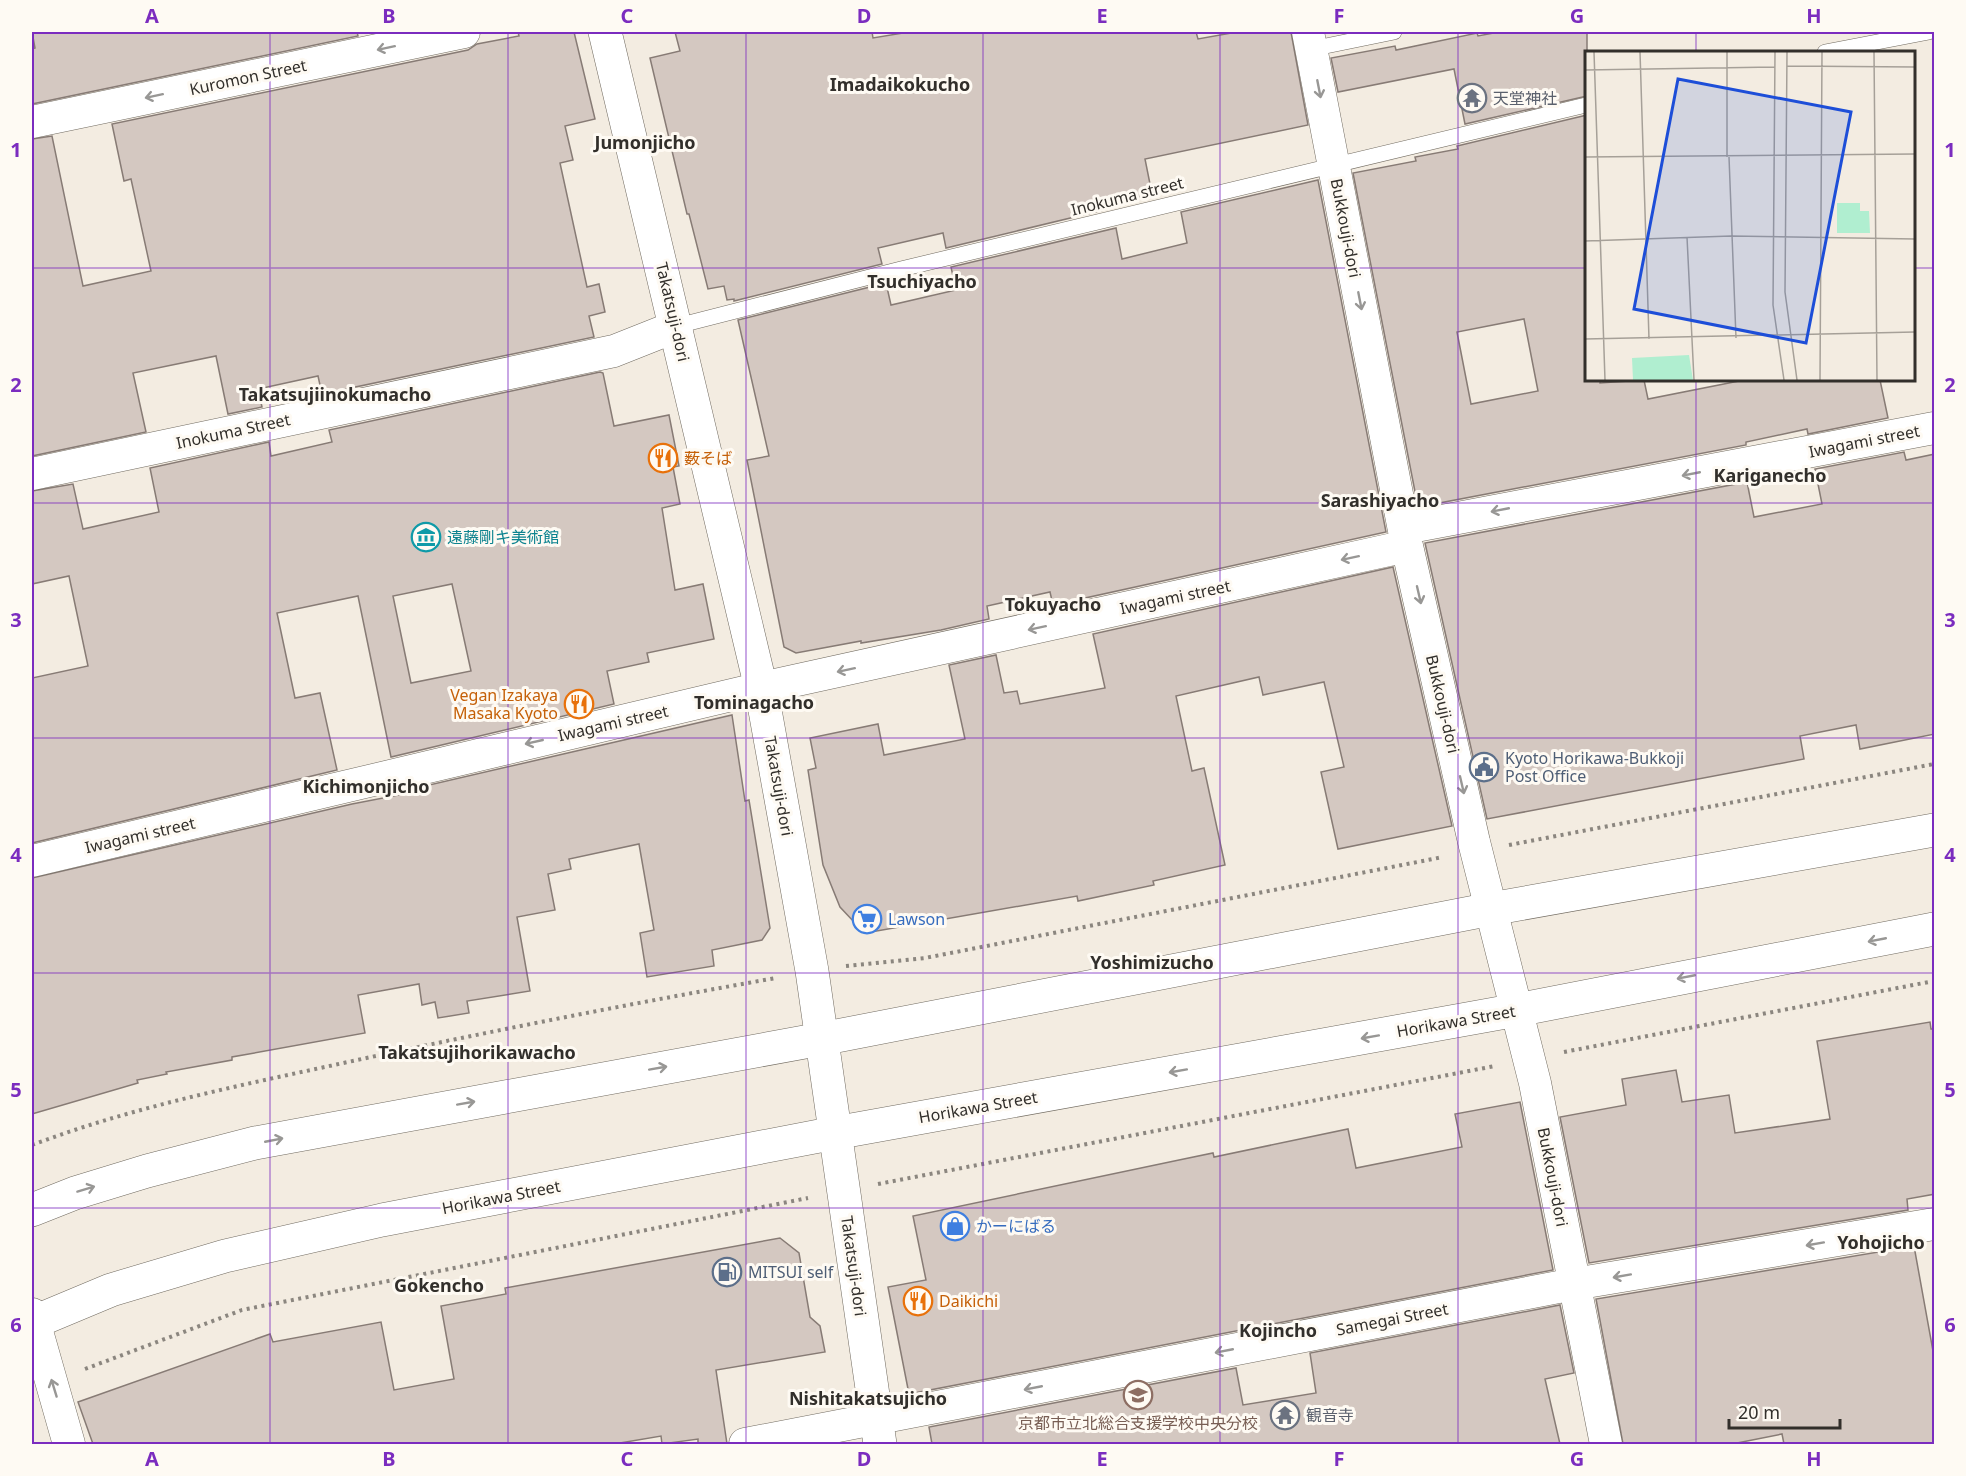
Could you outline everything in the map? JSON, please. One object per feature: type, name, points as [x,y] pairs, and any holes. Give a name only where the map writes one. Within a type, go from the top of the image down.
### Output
[{"type":"main road","name":"Takatsuji-dori","points":[[605,32],[677,326],[761,688],[812,971],[877,1432]]},
{"type":"main road","points":[[32,1210],[75,1193],[147,1171],[255,1143],[821,1039],[1491,909],[1935,830]]},
{"type":"main road","name":"Horikawa Street","points":[[32,1320],[111,1290],[225,1256],[382,1220],[835,1133],[1517,1010],[1935,929]]},
{"type":"street","name":"Kuromon Street","points":[[32,122],[464,32]]},
{"type":"street","name":"Bukkouji-dori","points":[[1309,40],[1406,537],[1477,851],[1529,1059],[1606,1444]]},
{"type":"street","name":"Inokuma Street","points":[[32,474],[614,351],[677,326]]},
{"type":"street","name":"Iwagami street","points":[[32,861],[1406,537],[1935,428]]},
{"type":"street","name":"Samegai Street","points":[[745,1444],[877,1432],[1574,1284],[1935,1224]]},
{"type":"street","points":[[32,1320],[69,1444]]},
{"type":"lane","points":[[1309,40],[1395,32]]},
{"type":"lane","points":[[1830,51],[1929,32]]},
{"type":"lane","name":"Inokuma street","points":[[677,326],[1333,164],[1585,105]]},
{"type":"path","points":[[32,1145],[85,1125],[185,1097],[616,1006],[812,971],[925,958],[1935,764]]},
{"type":"path","points":[[52,1382],[242,1310],[843,1191],[1935,981]]},
{"type":"building","points":[[32,32],[357,32],[358,36],[32,104],[32,49],[35,48]]},
{"type":"building","points":[[518,32],[574,32],[595,119],[565,126],[573,160],[560,163],[587,287],[599,284],[605,312],[589,316],[594,337],[322,394],[318,376],[258,389],[262,407],[228,414],[216,356],[133,373],[146,432],[32,456],[32,139],[52,136],[83,286],[151,271],[131,179],[124,181],[112,124],[468,50],[477,44],[519,36]]},
{"type":"building","points":[[675,32],[872,32],[873,38],[909,32],[1196,32],[1198,39],[1237,32],[1291,32],[1308,125],[1145,159],[1152,194],[1111,203],[1112,208],[946,248],[943,233],[878,248],[882,264],[734,301],[734,299],[727,300],[724,286],[708,289],[689,214],[687,214],[650,58],[680,51]]},
{"type":"building","points":[[1499,32],[1587,32],[1585,96],[1465,124],[1454,69],[1338,92],[1331,58],[1395,46],[1396,50],[1477,33],[1478,36]]},
{"type":"building","points":[[1585,115],[1585,381],[1600,381],[1600,383],[1644,381],[1648,399],[1739,381],[1880,381],[1888,418],[1808,434],[1807,429],[1746,442],[1746,445],[1418,507],[1353,173],[1416,161],[1415,157],[1458,149],[1457,146]],"holes":[[[1524,319],[1538,391],[1471,404],[1457,332]]]},
{"type":"building","points":[[1318,180],[1386,532],[1053,605],[1050,592],[987,606],[989,619],[941,630],[796,653],[784,647],[747,460],[769,456],[738,320],[886,283],[891,305],[956,290],[951,267],[1116,228],[1122,259],[1187,243],[1181,212]]},
{"type":"building","points":[[603,373],[614,426],[669,415],[679,466],[673,467],[680,504],[662,508],[675,590],[703,584],[714,639],[647,653],[649,662],[607,671],[614,704],[391,757],[358,596],[277,613],[295,698],[320,693],[337,770],[32,843],[32,678],[88,666],[69,576],[32,584],[32,491],[73,484],[83,529],[159,512],[150,468],[269,442],[271,456],[332,442],[329,430]],"holes":[[[452,584],[471,671],[411,683],[393,596]]]},
{"type":"building","points":[[1904,452],[1906,460],[1935,454],[1935,734],[1860,749],[1856,725],[1800,736],[1804,759],[1487,819],[1425,543],[1747,482],[1754,517],[1822,504],[1815,469]]},
{"type":"building","points":[[1393,567],[1452,826],[1338,849],[1321,772],[1344,767],[1324,682],[1263,695],[1259,677],[1176,696],[1192,771],[1204,768],[1225,865],[1153,881],[1154,885],[1078,901],[1077,896],[871,932],[854,922],[840,907],[823,865],[808,770],[816,768],[810,738],[878,724],[884,755],[965,739],[949,665],[996,655],[1004,693],[1017,691],[1020,704],[1105,688],[1093,634]]},
{"type":"building","points":[[732,715],[745,801],[749,800],[770,928],[762,940],[712,950],[714,966],[647,977],[640,933],[654,930],[639,844],[569,859],[571,869],[548,874],[555,910],[517,917],[530,991],[467,1001],[469,1013],[438,1018],[435,1002],[422,1005],[419,984],[358,995],[365,1033],[232,1057],[232,1060],[166,1072],[167,1074],[137,1080],[138,1083],[32,1114],[32,878],[399,795],[399,792]]},
{"type":"building","points":[[1930,1022],[1931,1029],[1935,1029],[1935,1194],[1907,1199],[1908,1210],[1589,1263],[1560,1117],[1626,1105],[1622,1079],[1676,1070],[1682,1102],[1729,1095],[1735,1133],[1830,1119],[1817,1041]]},
{"type":"building","points":[[1520,1102],[1553,1270],[909,1394],[888,1287],[926,1280],[913,1216],[1213,1153],[1214,1157],[1348,1129],[1356,1168],[1462,1147],[1455,1114]]},
{"type":"building","points":[[780,1238],[799,1253],[810,1317],[820,1326],[825,1352],[716,1370],[727,1444],[698,1444],[698,1439],[662,1444],[661,1436],[614,1444],[93,1444],[78,1402],[270,1334],[273,1342],[381,1322],[394,1390],[454,1379],[441,1306],[506,1294],[505,1288]]},
{"type":"building","points":[[1914,1246],[1935,1362],[1935,1444],[1784,1444],[1782,1434],[1732,1444],[1623,1444],[1596,1299]]},
{"type":"building","points":[[1560,1305],[1574,1373],[1545,1379],[1560,1444],[932,1444],[929,1427],[1236,1368],[1243,1405],[1316,1393],[1310,1353]]},
{"type":"place","name":"天堂神社","points":[[1472,98]]},
{"type":"place","name":"薮そば","points":[[663,458]]},
{"type":"place","name":"遠藤剛キ美術館","points":[[426,537]]},
{"type":"place","name":"Vegan Izakaya Masaka Kyoto","points":[[579,704]]},
{"type":"place","name":"Kyoto Horikawa-Bukkoji Post Office","points":[[1484,767]]},
{"type":"place","name":"Lawson","points":[[867,919]]},
{"type":"place","name":"かーにばる","points":[[955,1226]]},
{"type":"place","name":"MITSUI self","points":[[727,1272]]},
{"type":"place","name":"Daikichi","points":[[918,1301]]},
{"type":"place","name":"京都市立北総合支援学校中央分校","points":[[1138,1395]]},
{"type":"place","name":"観音寺","points":[[1285,1415]]},
{"type":"district","name":"Imadaikokucho","points":[[900,84]]},
{"type":"district","name":"Jumonjicho","points":[[645,142]]},
{"type":"district","name":"Tsuchiyacho","points":[[922,281]]},
{"type":"district","name":"Takatsujiinokumacho","points":[[335,394]]},
{"type":"district","name":"Kariganecho","points":[[1770,475]]},
{"type":"district","name":"Sarashiyacho","points":[[1380,500]]},
{"type":"district","name":"Tokuyacho","points":[[1053,604]]},
{"type":"district","name":"Tominagacho","points":[[754,702]]},
{"type":"district","name":"Kichimonjicho","points":[[366,786]]},
{"type":"district","name":"Yoshimizucho","points":[[1152,962]]},
{"type":"district","name":"Takatsujihorikawacho","points":[[477,1052]]},
{"type":"district","name":"Yohojicho","points":[[1881,1242]]},
{"type":"district","name":"Gokencho","points":[[439,1285]]},
{"type":"district","name":"Kojincho","points":[[1278,1330]]},
{"type":"district","name":"Nishitakatsujicho","points":[[868,1398]]}]
